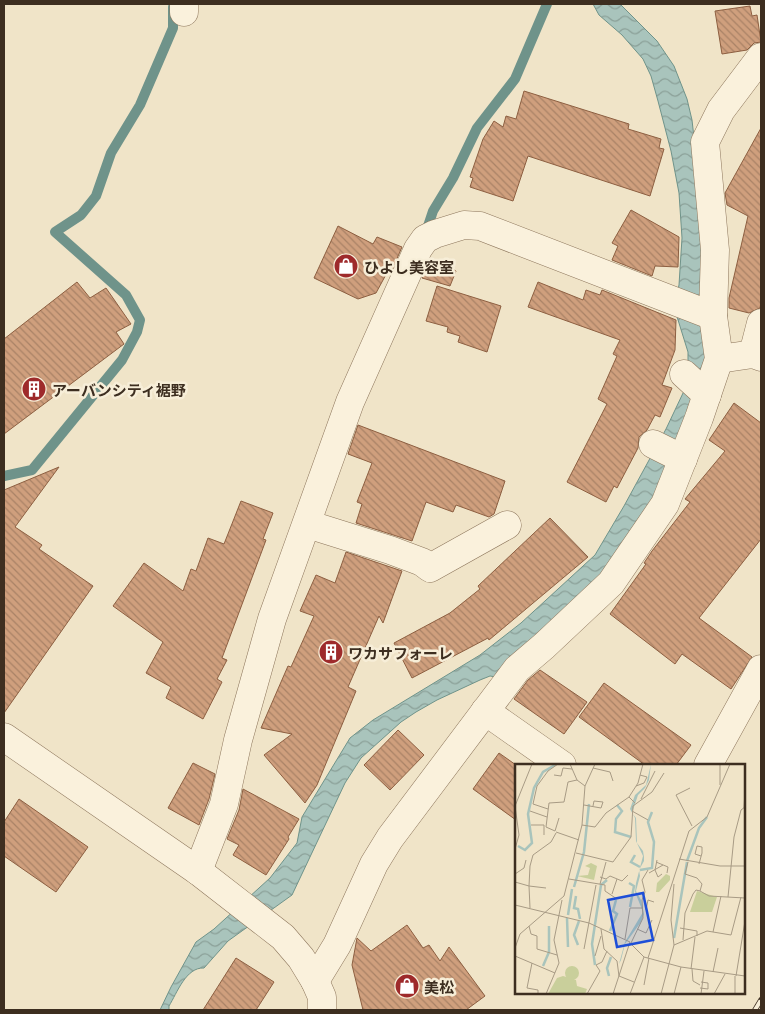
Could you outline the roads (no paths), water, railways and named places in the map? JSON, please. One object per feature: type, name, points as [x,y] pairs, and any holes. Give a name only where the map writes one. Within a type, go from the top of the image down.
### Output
[{"type":"street","points":[[315,981],[337,945],[374,864],[390,838],[517,669],[611,583],[665,504],[719,359],[713,316],[715,250],[705,142],[721,110],[761,57]]},
{"type":"street","points":[[208,878],[238,740],[272,619],[350,402],[418,248],[425,239],[464,224],[480,226],[713,316]]},
{"type":"street","points":[[719,359],[757,356],[761,323]]},
{"type":"street","points":[[684,374],[707,395]]},
{"type":"street","points":[[654,444],[683,459]]},
{"type":"street","points":[[307,524],[390,550],[422,562],[430,568],[507,525]]},
{"type":"street","points":[[709,764],[761,669]]},
{"type":"street","points":[[485,712],[561,764]]},
{"type":"street","points":[[4,737],[208,878],[283,937],[301,958],[315,981],[322,998],[322,1010]]},
{"type":"water","points":[[593,4],[620,4],[657,41],[674,66],[687,99],[692,120],[701,200],[707,362],[657,492],[601,579],[496,677],[490,676],[480,680],[416,712],[401,722],[361,758],[345,783],[292,895],[228,941],[204,968],[198,969],[187,976],[169,1006],[169,1010],[160,1010],[196,942],[214,929],[270,878],[297,843],[302,817],[350,738],[373,720],[480,655],[521,623],[595,555],[666,429],[684,391],[688,373],[688,352],[674,307],[679,285],[682,238],[679,193],[671,151],[651,76],[643,59],[622,35],[599,15]]},
{"type":"waterway","points":[[426,232],[433,211],[453,178],[477,128],[515,79],[547,4]]},
{"type":"waterway","points":[[4,476],[32,470],[122,360],[137,332],[140,320],[126,295],[55,232],[81,215],[96,196],[111,153],[140,105],[173,28],[173,7]]},
{"type":"railway","points":[[755,1010],[761,1000]]},
{"type":"place","name":"ひよし美容室","points":[[346,266]]},
{"type":"place","name":"アーバンシティ裾野","points":[[34,389]]},
{"type":"place","name":"ワカサフォーレ","points":[[331,652]]},
{"type":"place","name":"美松","points":[[407,986]]}]
